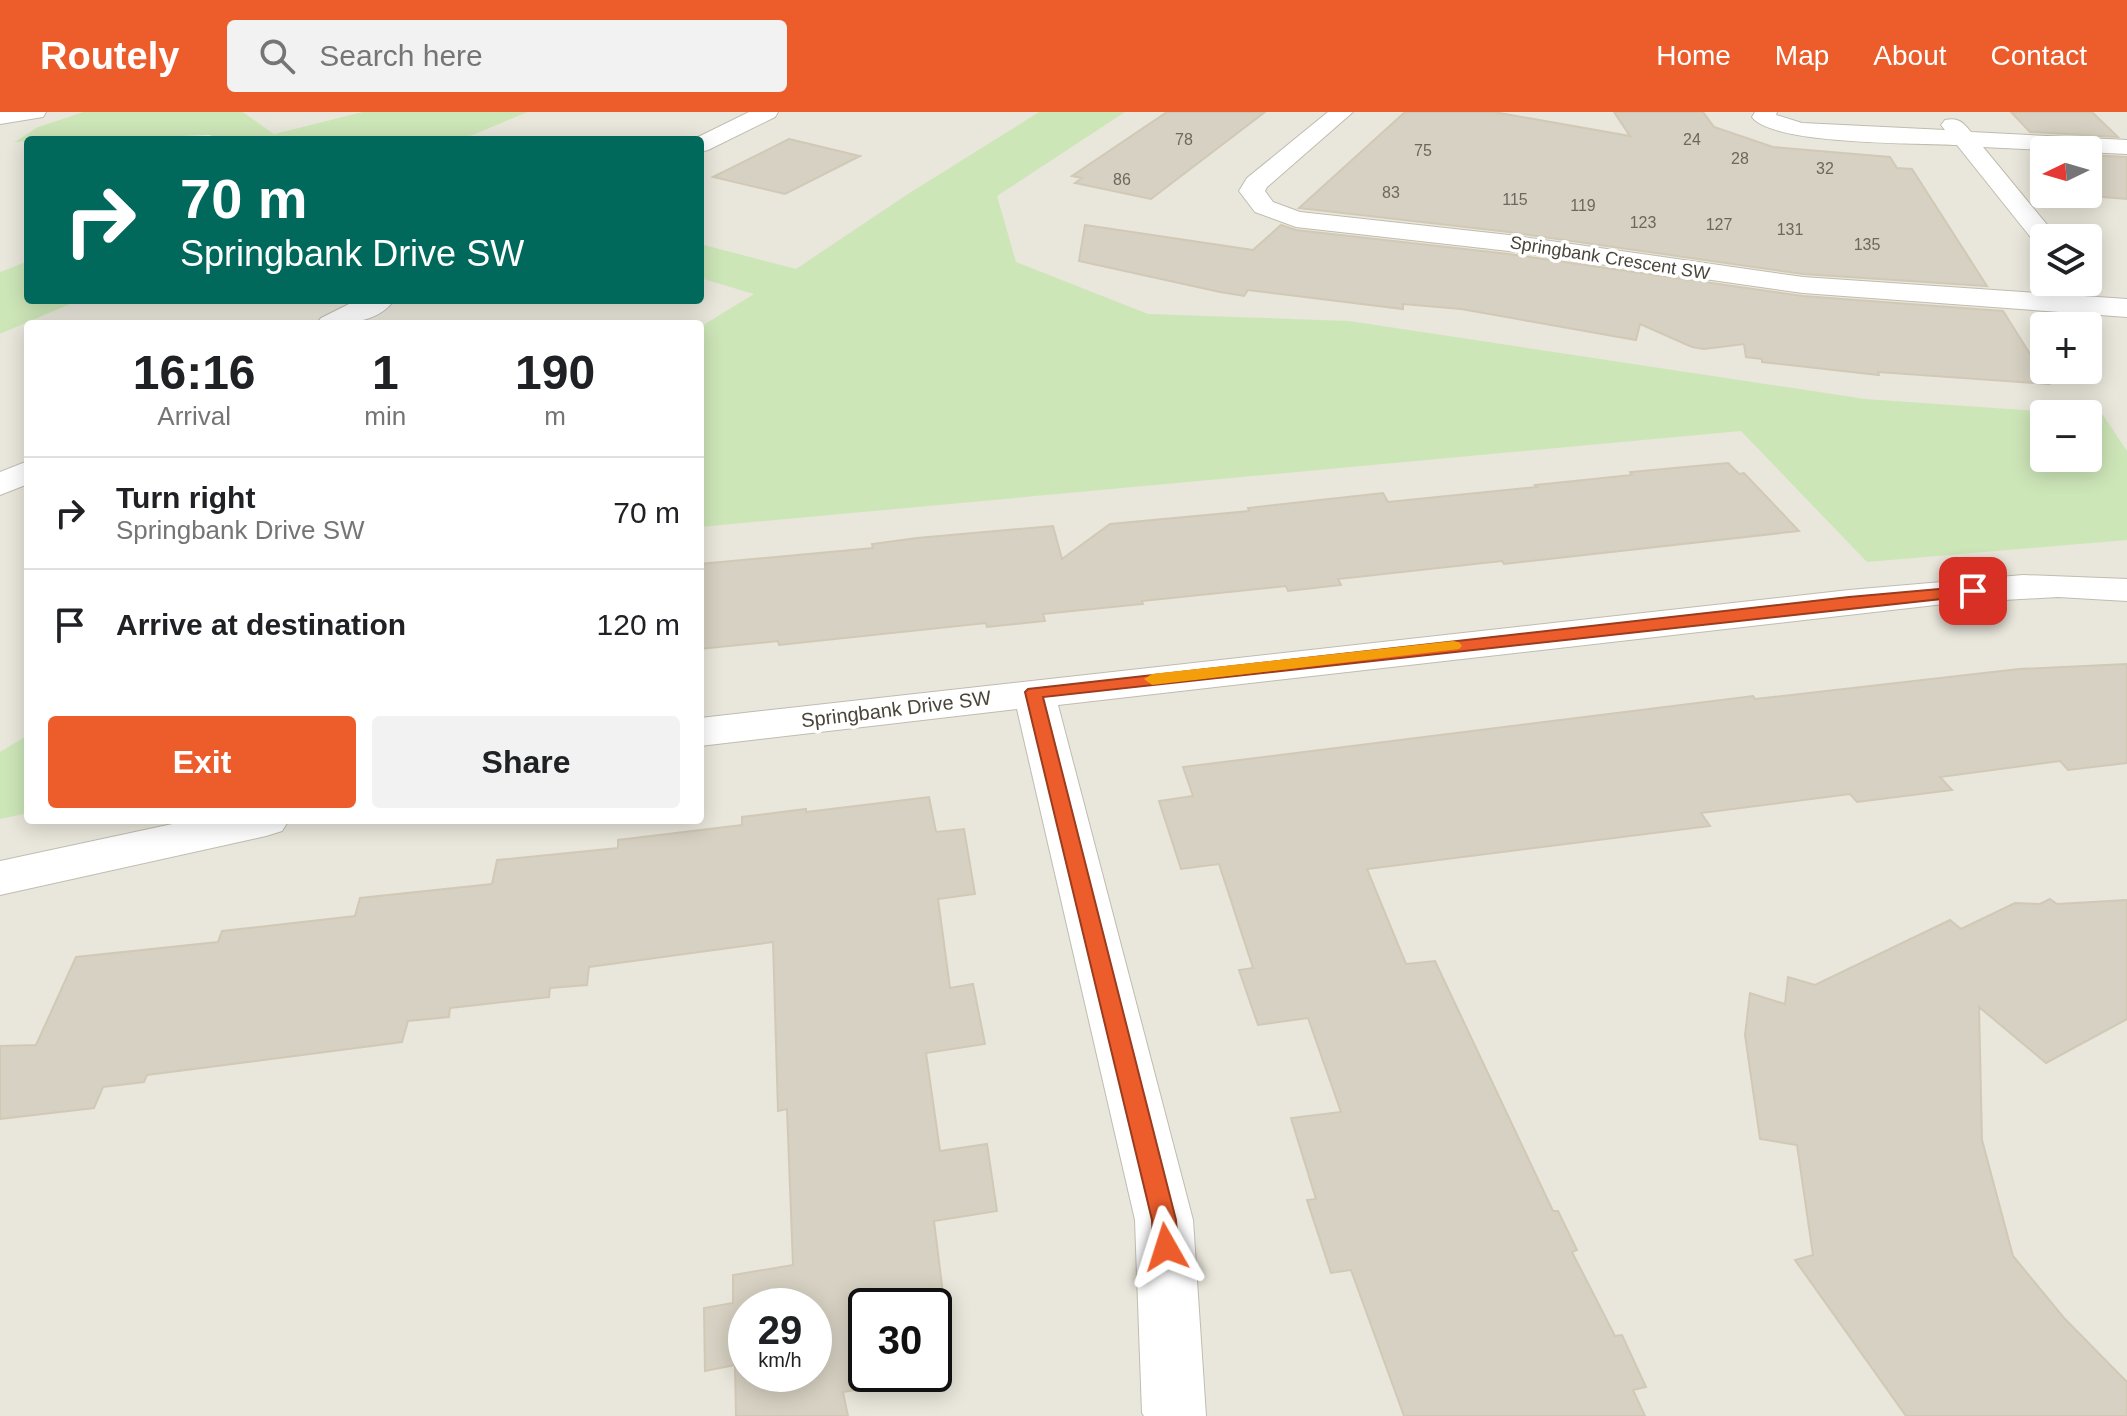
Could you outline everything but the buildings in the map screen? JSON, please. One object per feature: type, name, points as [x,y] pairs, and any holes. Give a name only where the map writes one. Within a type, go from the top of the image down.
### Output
[{"type":"street","points":[[4,120],[35,112]]},
{"type":"street","points":[[704,143],[767,112]]},
{"type":"street","name":"Springbank Crescent SW","points":[[1342,112],[1256,183],[1252,191],[1264,207],[1296,219],[1509,243],[1803,285],[2113,307]]},
{"type":"street","points":[[1766,112],[1763,117],[1768,121],[1788,128],[2127,147]]},
{"type":"street","points":[[1856,112],[1945,114],[2034,224]]},
{"type":"street","points":[[339,320],[372,304]]},
{"type":"street","points":[[2113,307],[2127,340]]},
{"type":"street","points":[[0,485],[24,473]]},
{"type":"street","name":"Springbank Drive SW","points":[[704,732],[1849,602],[1987,590],[2116,585]]},
{"type":"street","points":[[1034,692],[1164,1220],[1175,1413]]},
{"type":"street","points":[[0,878],[248,824]]},
{"type":"shaded area","points":[[0,112],[83,112],[38,127],[15,141],[24,142],[24,263],[0,272]]},
{"type":"shaded area","points":[[243,112],[362,112],[274,134]]},
{"type":"shaded area","points":[[528,112],[2127,112],[2127,1416],[0,1416],[0,334],[24,324],[24,824],[704,824],[704,320],[33,320],[71,304],[704,304],[704,136],[471,136]]},
{"type":"green space","points":[[83,112],[243,112],[274,134],[362,112],[528,112],[471,136],[24,136],[24,142],[14,142],[38,127]]},
{"type":"green space","points":[[1039,112],[1125,112],[997,196],[1016,262],[1148,314],[1349,321],[1865,399],[2030,410],[2030,472],[2102,472],[2103,415],[2127,451],[2127,540],[1867,562],[1741,431],[704,527],[704,325],[754,294],[704,279],[704,245],[796,269]]},
{"type":"green space","points":[[24,263],[24,304],[71,304],[33,320],[24,320],[24,324],[0,334],[0,272]]},
{"type":"green space","points":[[24,737],[24,814],[0,819],[0,752]]},
{"type":"slow traffic","points":[[1152,679],[1453,646]]},
{"type":"route","points":[[1166,1247],[1164,1220],[1034,692],[1973,591]]}]
